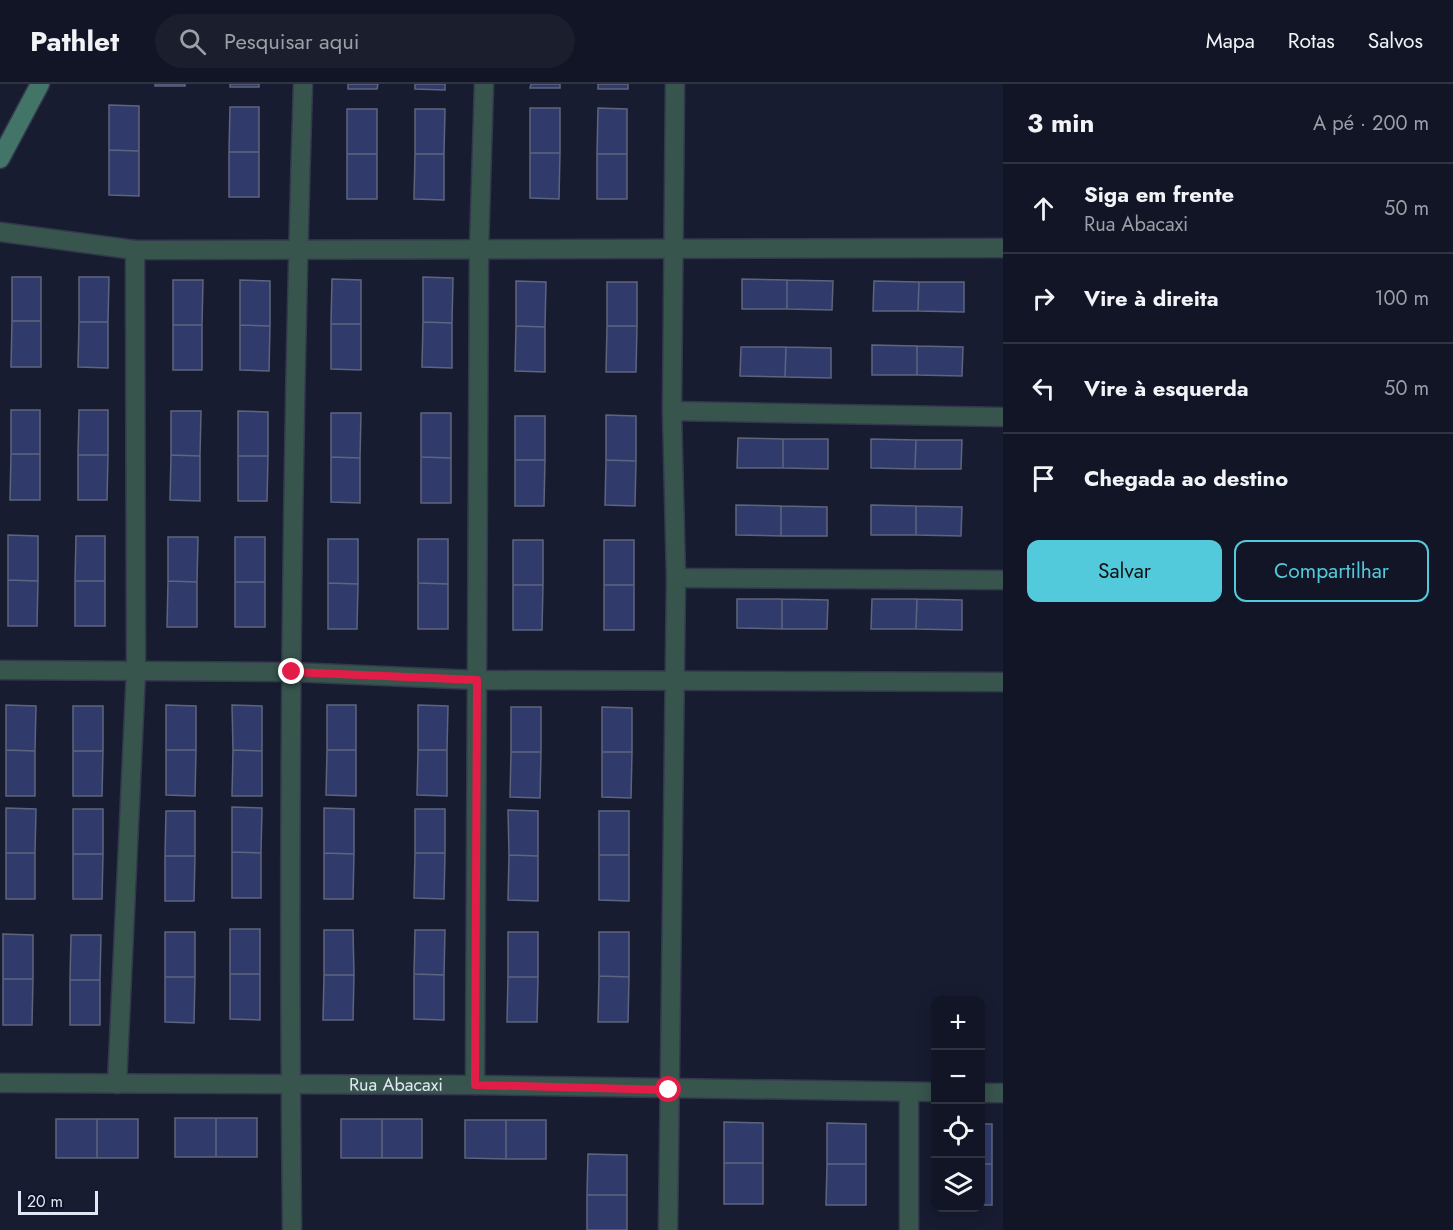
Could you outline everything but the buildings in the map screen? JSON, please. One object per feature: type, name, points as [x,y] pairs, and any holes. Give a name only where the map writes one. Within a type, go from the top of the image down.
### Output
[{"type":"street","points":[[2,150],[40,84]]},
{"type":"street","points":[[292,1230],[292,672],[298,251],[303,84]]},
{"type":"street","points":[[475,1085],[479,249],[484,84]]},
{"type":"street","points":[[668,1230],[676,578],[672,411],[675,84]]},
{"type":"street","points":[[0,232],[135,250],[1003,248]]},
{"type":"street","points":[[117,1084],[136,671],[135,250]]},
{"type":"street","points":[[672,411],[1003,417]]},
{"type":"street","points":[[676,578],[1003,580]]},
{"type":"street","points":[[0,670],[292,672],[477,680],[1003,682]]},
{"type":"street","name":"Rua Abacaxi","points":[[0,1083],[475,1085],[669,1090],[931,1092]]},
{"type":"street","points":[[909,1092],[909,1230]]},
{"type":"street","points":[[985,1092],[1003,1093]]},
{"type":"route","points":[[292,672],[477,680],[475,1085],[669,1090]]}]
